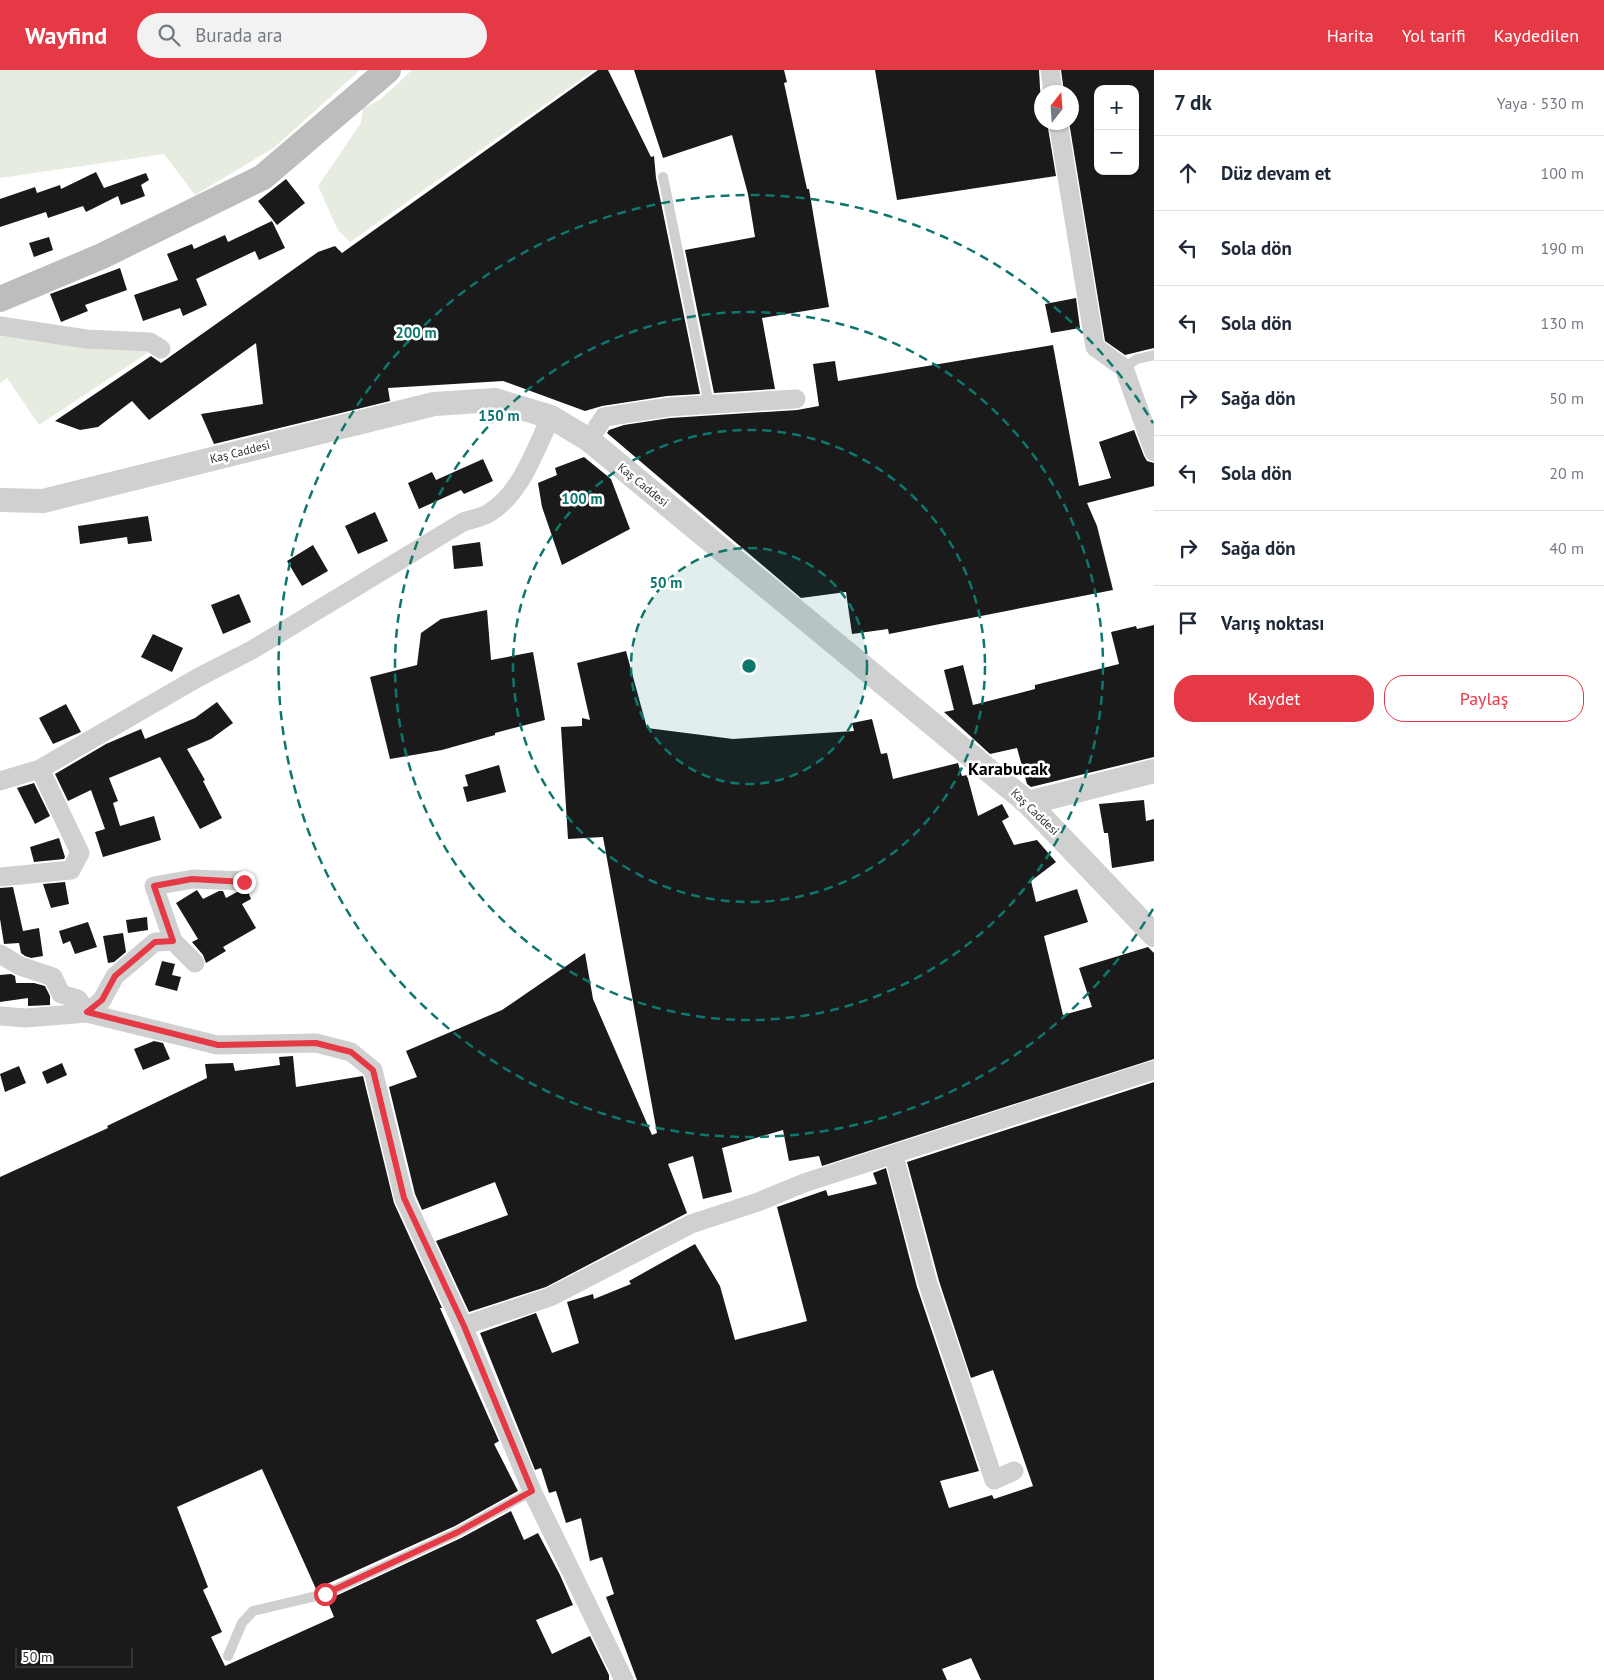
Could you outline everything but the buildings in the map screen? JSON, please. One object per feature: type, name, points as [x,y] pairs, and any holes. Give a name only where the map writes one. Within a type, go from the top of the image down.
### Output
[{"type":"main road","points":[[0,299],[102,256],[263,176],[388,70]]},
{"type":"street","points":[[1050,70],[1053,85]]},
{"type":"street","points":[[1059,130],[1095,347],[1124,368],[1154,452]]},
{"type":"street","points":[[0,326],[86,339],[150,342],[161,348]]},
{"type":"street","points":[[589,440],[604,417],[669,407],[796,399]]},
{"type":"street","name":"Kaş Caddesi","points":[[0,500],[43,501],[434,404],[495,400],[551,417],[589,440],[1028,803],[1154,934]]},
{"type":"street","points":[[0,781],[40,769],[199,677],[252,650],[463,522],[487,514],[504,502],[521,479],[551,417]]},
{"type":"street","points":[[0,876],[71,870],[80,853],[40,769]]},
{"type":"street","points":[[1028,803],[1154,771]]},
{"type":"street","points":[[195,964],[173,941],[154,886],[192,879],[244,882]]},
{"type":"street","points":[[87,1012],[102,1000],[115,976],[155,942],[173,941]]},
{"type":"street","points":[[0,954],[20,966],[54,977],[61,994],[78,999],[87,1012]]},
{"type":"street","points":[[0,1016],[26,1018],[87,1012],[218,1045],[316,1043],[351,1052],[373,1070],[404,1198],[464,1326],[532,1491],[624,1680]]},
{"type":"street","points":[[464,1326],[550,1297],[691,1224],[758,1202],[804,1183],[894,1156],[1154,1070]]},
{"type":"street","points":[[894,1156],[928,1284],[994,1480],[1014,1471]]},
{"type":"lane","points":[[663,177],[709,404]]},
{"type":"lane","points":[[1124,368],[1137,359],[1154,356]]},
{"type":"lane","points":[[228,1656],[242,1623],[253,1611],[325,1594],[458,1532],[532,1491]]},
{"type":"shaded area","points":[[0,70],[360,70],[275,147],[195,195],[164,154],[0,178]]},
{"type":"shaded area","points":[[412,70],[594,70],[350,242],[338,230],[318,186],[361,123],[363,108],[381,99]]},
{"type":"shaded area","points":[[0,329],[149,352],[39,425],[7,378],[0,383]]},
{"type":"district","name":"Karabucak","points":[[1008,769]]},
{"type":"route","points":[[244,882],[192,879],[154,886],[173,941],[155,942],[115,976],[102,1000],[87,1012],[218,1045],[271,1042],[316,1043],[351,1052],[373,1070],[404,1198],[464,1326],[532,1491],[458,1532],[325,1594]]}]
